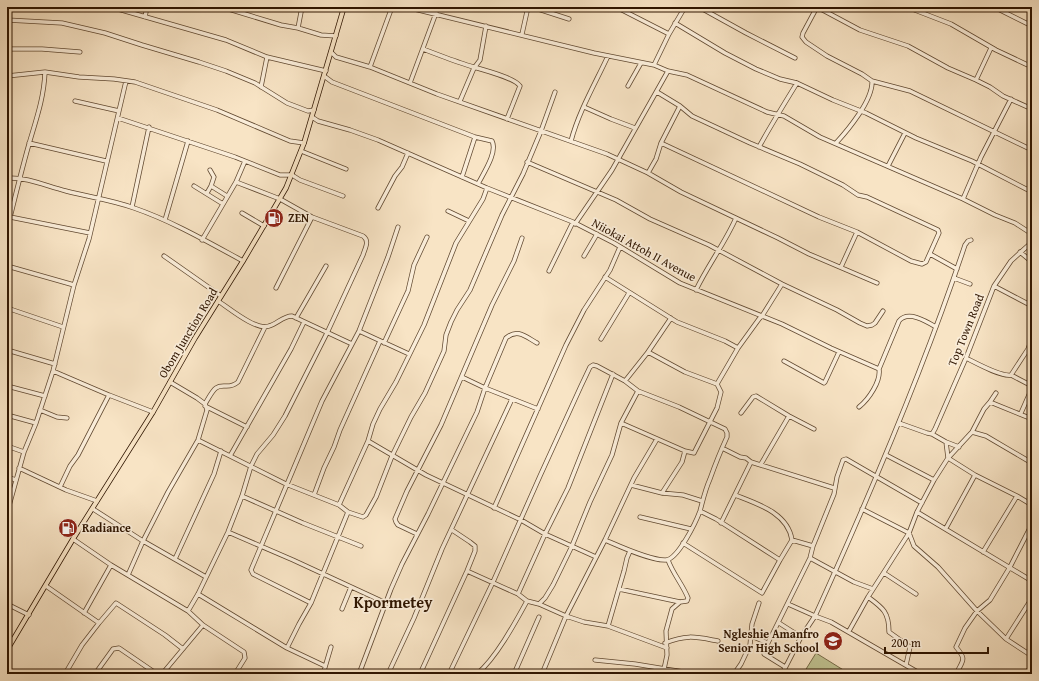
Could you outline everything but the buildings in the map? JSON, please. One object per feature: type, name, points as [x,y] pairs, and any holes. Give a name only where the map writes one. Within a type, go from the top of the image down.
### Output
[{"type":"main road","name":"Obom Junction Road","points":[[8,647],[153,412],[218,300],[280,199],[302,151],[344,7]]},
{"type":"street","points":[[111,7],[226,40],[268,57],[326,71]]},
{"type":"street","points":[[145,17],[147,7]]},
{"type":"street","points":[[222,7],[281,25],[298,28],[321,35],[336,36]]},
{"type":"street","points":[[298,28],[302,7]]},
{"type":"street","points":[[370,67],[392,7]]},
{"type":"street","points":[[406,7],[436,13],[458,20],[522,34],[608,56],[654,65],[668,71],[687,75],[767,112],[777,114],[791,120],[820,137],[888,166],[932,187],[963,199],[1015,223],[1032,234]]},
{"type":"street","points":[[522,34],[528,7]]},
{"type":"street","points":[[532,7],[569,19]]},
{"type":"street","points":[[654,65],[669,34],[685,7]]},
{"type":"street","points":[[699,7],[795,58]]},
{"type":"street","points":[[1032,109],[976,80],[948,68],[908,46],[848,25],[817,7],[803,33],[802,37],[806,42],[827,56],[862,74],[872,81],[910,91],[1032,150]]},
{"type":"street","points":[[907,7],[951,24],[992,48],[1032,67]]},
{"type":"street","points":[[994,7],[1032,26]]},
{"type":"street","points":[[620,8],[669,34]]},
{"type":"street","points":[[410,83],[436,13]]},
{"type":"street","points":[[7,20],[45,21],[84,27],[152,49],[199,62],[247,80],[288,103],[308,111],[314,110]]},
{"type":"street","points":[[675,23],[725,53],[756,69],[780,79],[797,83],[833,100],[876,117],[905,133],[949,153],[972,161],[1032,192]]},
{"type":"street","points":[[460,101],[474,68],[480,60],[486,26]]},
{"type":"street","points":[[976,80],[992,48]]},
{"type":"street","points":[[7,49],[42,49],[80,52]]},
{"type":"street","points":[[423,49],[474,68],[507,78],[518,84],[520,86],[507,118]]},
{"type":"street","points":[[332,52],[336,56],[619,158],[681,192],[809,254],[877,283]]},
{"type":"street","points":[[571,141],[575,127],[608,56]]},
{"type":"street","points":[[261,87],[268,57]]},
{"type":"street","points":[[628,86],[642,63]]},
{"type":"street","points":[[549,271],[574,223],[598,192],[668,71]]},
{"type":"street","points":[[7,76],[45,72],[79,77],[135,82],[217,110],[290,141],[304,143]]},
{"type":"street","points":[[7,230],[29,143],[41,106],[45,85],[45,72]]},
{"type":"street","points":[[324,76],[332,82],[475,137],[492,141],[494,144],[494,150],[478,184]]},
{"type":"street","points":[[7,511],[24,452],[36,423],[55,364],[74,284],[90,233],[126,81]]},
{"type":"street","points":[[836,143],[861,111],[871,90],[872,81]]},
{"type":"street","points":[[759,146],[797,83]]},
{"type":"street","points":[[198,440],[286,484],[339,505],[348,512],[360,517],[366,515],[376,497],[392,456],[414,411],[425,393],[444,351],[446,335],[451,322],[470,290],[502,215],[528,162],[555,92]]},
{"type":"street","points":[[657,92],[680,106],[692,116],[843,185],[858,195],[868,198],[936,229],[938,230],[939,234],[925,263],[919,264],[857,232],[819,217],[661,143]]},
{"type":"street","points":[[963,199],[1011,99]]},
{"type":"street","points":[[75,101],[119,111]]},
{"type":"street","points":[[648,173],[680,106]]},
{"type":"street","points":[[584,107],[635,128]]},
{"type":"street","name":"Niiokai Attoh II Avenue","points":[[312,117],[318,121],[369,136],[478,184],[574,223],[620,247],[671,278],[696,290],[790,328],[839,352],[879,369]]},
{"type":"street","points":[[118,118],[245,160],[280,175],[292,175],[300,180],[344,196]]},
{"type":"street","points":[[132,207],[149,127]]},
{"type":"street","points":[[888,166],[905,133]]},
{"type":"street","points":[[462,177],[475,137]]},
{"type":"street","points":[[165,220],[188,141]]},
{"type":"street","points":[[29,143],[106,161]]},
{"type":"street","points":[[302,151],[346,169]]},
{"type":"street","points":[[378,208],[394,176],[402,167],[408,153]]},
{"type":"street","points":[[202,240],[236,182],[245,160]]},
{"type":"street","points":[[528,162],[568,181],[616,200],[650,219],[719,250],[782,284],[867,326],[875,323],[883,311]]},
{"type":"street","points":[[207,193],[214,176],[210,170]]},
{"type":"street","points":[[7,178],[20,178],[132,207],[165,220],[243,261]]},
{"type":"street","points":[[188,611],[198,594],[228,532],[242,496],[251,466],[257,454],[273,435],[284,416],[327,333],[363,256],[367,242],[366,238],[363,236],[312,217],[280,199],[236,182]]},
{"type":"street","points":[[194,186],[223,204]]},
{"type":"street","points":[[211,186],[228,196]]},
{"type":"street","points":[[339,505],[368,441],[373,424],[380,409],[386,402],[424,325],[456,243],[483,199],[488,188]]},
{"type":"street","points":[[448,211],[469,222]]},
{"type":"street","points":[[242,213],[264,226]]},
{"type":"street","points":[[10,217],[90,233]]},
{"type":"street","points":[[276,288],[312,217]]},
{"type":"street","points":[[696,290],[708,267],[728,236],[736,218]]},
{"type":"street","points":[[311,603],[251,572],[251,570],[322,401],[359,331],[390,252],[398,227]]},
{"type":"street","points":[[841,267],[857,232]]},
{"type":"street","points":[[584,256],[597,234]]},
{"type":"street","points":[[314,495],[340,430],[408,291],[414,265],[427,237]]},
{"type":"street","points":[[417,534],[398,525],[395,519],[441,425],[492,305],[514,261],[522,238]]},
{"type":"street","points":[[782,674],[801,637],[815,616],[886,456],[936,327],[965,245],[971,240]]},
{"type":"street","name":"Top Town Road","points":[[932,434],[966,358],[994,286],[1011,261],[1032,242]]},
{"type":"street","points":[[494,508],[566,344],[584,310],[606,277],[620,247]]},
{"type":"street","points":[[1020,252],[1032,262]]},
{"type":"street","points":[[930,254],[957,269]]},
{"type":"street","points":[[164,256],[221,296]]},
{"type":"street","points":[[7,266],[74,284]]},
{"type":"street","points":[[296,318],[326,266]]},
{"type":"street","points":[[606,277],[629,293],[671,318],[725,340],[738,348]]},
{"type":"street","points":[[954,278],[970,284]]},
{"type":"street","points":[[717,384],[738,348],[762,316],[782,284]]},
{"type":"street","points":[[994,286],[1032,306]]},
{"type":"street","points":[[601,339],[629,293]]},
{"type":"street","points":[[218,300],[240,316],[260,326],[270,326],[287,316],[292,316],[352,344]]},
{"type":"street","points":[[7,308],[63,327]]},
{"type":"street","points":[[859,407],[867,400],[873,391],[880,374],[879,369],[899,321],[907,316],[936,327]]},
{"type":"street","points":[[625,381],[648,352],[671,318]]},
{"type":"street","points":[[230,456],[291,349],[304,322]]},
{"type":"street","points":[[205,405],[216,388],[220,386],[234,386],[238,382],[265,327]]},
{"type":"street","points":[[359,331],[409,354]]},
{"type":"street","points":[[359,674],[402,564],[477,412],[485,388],[506,338],[517,332],[537,343]]},
{"type":"street","points":[[1011,375],[1028,349],[1032,338]]},
{"type":"street","points":[[1028,349],[1032,351]]},
{"type":"street","points":[[7,350],[55,364]]},
{"type":"street","points":[[621,423],[685,451],[694,453],[711,422],[721,392],[717,384],[685,372],[648,352]]},
{"type":"street","points":[[784,361],[824,383],[839,352]]},
{"type":"street","points":[[966,358],[1000,373],[1011,375],[1032,387],[1031,394],[1021,413]]},
{"type":"street","points":[[449,674],[493,582],[590,367],[593,365],[625,381],[638,391],[679,407],[725,429],[727,432],[727,437],[702,501],[700,511],[683,543],[677,552],[668,560]]},
{"type":"street","points":[[53,370],[109,395],[153,412]]},
{"type":"street","points":[[518,594],[568,488],[612,374]]},
{"type":"street","points":[[462,377],[485,388],[538,409]]},
{"type":"street","points":[[170,382],[205,405],[247,427]]},
{"type":"street","points":[[7,386],[45,396]]},
{"type":"street","points":[[539,604],[545,598],[553,585],[572,546],[590,502],[612,455],[621,423],[638,391]]},
{"type":"street","points":[[849,632],[868,597],[909,533],[917,512],[934,480],[948,458],[972,432],[981,413],[996,393]]},
{"type":"street","points":[[60,487],[109,395]]},
{"type":"street","points":[[741,413],[754,396],[814,429]]},
{"type":"street","points":[[388,674],[414,618],[429,578],[512,399]]},
{"type":"street","points":[[990,402],[1021,413],[1032,419]]},
{"type":"street","points":[[128,575],[168,492],[198,440],[207,410],[205,405]]},
{"type":"street","points":[[40,410],[57,417],[67,418]]},
{"type":"street","points":[[7,415],[36,423]]},
{"type":"street","points":[[761,464],[789,416]]},
{"type":"street","points":[[898,423],[932,434],[959,447]]},
{"type":"street","points":[[972,432],[986,436],[1032,463]]},
{"type":"street","points":[[543,674],[566,616],[631,485],[657,439]]},
{"type":"street","points":[[368,441],[418,470],[521,520],[545,534],[596,557]]},
{"type":"street","points":[[946,442],[948,458]]},
{"type":"street","points":[[7,446],[24,452]]},
{"type":"street","points":[[722,448],[752,462],[834,488]]},
{"type":"street","points":[[175,559],[214,474],[221,451]]},
{"type":"street","points":[[662,493],[682,462],[685,451]]},
{"type":"street","points":[[886,456],[934,480]]},
{"type":"street","points":[[948,458],[975,475],[1032,505]]},
{"type":"street","points":[[785,667],[764,654],[810,558],[813,546],[834,494],[834,488],[841,463],[846,459],[922,503]]},
{"type":"street","points":[[721,523],[752,462]]},
{"type":"street","points":[[19,468],[97,502]]},
{"type":"street","points":[[946,528],[975,475]]},
{"type":"street","points":[[7,477],[16,480]]},
{"type":"street","points":[[631,485],[662,493],[683,495],[702,501]]},
{"type":"street","points":[[683,543],[762,593],[792,540],[789,530],[782,518],[735,495]]},
{"type":"street","points":[[242,496],[303,523],[361,546]]},
{"type":"street","points":[[983,552],[1017,496]]},
{"type":"street","points":[[92,509],[143,542],[206,577]]},
{"type":"street","points":[[862,509],[909,533],[914,546],[938,567],[977,611],[1006,639],[1032,656]]},
{"type":"street","points":[[700,511],[780,560]]},
{"type":"street","points":[[287,648],[298,624],[311,603],[348,512]]},
{"type":"street","points":[[917,512],[946,528],[1032,581]]},
{"type":"street","points":[[640,517],[691,529]]},
{"type":"street","points":[[956,674],[963,656],[956,647],[965,628],[977,611],[990,600],[1010,567],[1032,524]]},
{"type":"street","points":[[420,674],[468,571],[475,551],[475,546],[452,530]]},
{"type":"street","points":[[228,532],[386,603]]},
{"type":"street","points":[[74,540],[111,565],[188,611],[204,625],[244,652],[246,658],[235,674]]},
{"type":"street","points":[[605,540],[643,556],[668,560]]},
{"type":"street","points":[[792,540],[813,546]]},
{"type":"street","points":[[608,626],[630,551]]},
{"type":"street","points":[[810,558],[854,582],[873,589]]},
{"type":"street","points":[[619,589],[680,602],[687,601],[688,598],[674,575],[668,560]]},
{"type":"street","points":[[84,613],[111,565]]},
{"type":"street","points":[[468,571],[518,594],[527,601],[539,604],[584,622],[608,626],[667,648]]},
{"type":"street","points":[[884,573],[916,594]]},
{"type":"street","points":[[46,586],[99,623]]},
{"type":"street","points":[[342,609],[351,587]]},
{"type":"street","points":[[198,594],[233,617],[287,648],[325,666]]},
{"type":"street","points":[[868,597],[884,608],[889,625],[889,632],[910,647],[906,665]]},
{"type":"street","points":[[1006,639],[1032,598]]},
{"type":"street","points":[[478,673],[508,635],[527,601]]},
{"type":"street","points":[[663,672],[667,648],[665,643],[666,631],[672,609],[680,602]]},
{"type":"street","points":[[7,604],[28,615]]},
{"type":"street","points":[[65,674],[82,645],[115,604],[118,604],[165,635],[183,649]]},
{"type":"street","points":[[734,674],[747,654],[750,645],[752,624],[759,604]]},
{"type":"street","points":[[788,604],[831,622],[921,674]]},
{"type":"street","points":[[514,674],[539,617]]},
{"type":"street","points":[[778,623],[801,637]]},
{"type":"street","points":[[162,674],[204,625]]},
{"type":"street","points":[[665,643],[677,638],[688,636],[718,641]]},
{"type":"street","points":[[751,636],[768,643]]},
{"type":"street","points":[[323,674],[331,647]]},
{"type":"street","points":[[95,674],[113,649],[119,648],[152,669],[157,674]]},
{"type":"street","points":[[595,660],[635,664],[663,672],[696,674]]},
{"type":"street","points":[[1026,674],[1032,665]]},
{"type":"street","points":[[478,673],[487,674]]},
{"type":"green space","points":[[816,653],[845,671],[843,674],[803,674]]},
{"type":"place","name":"ZEN","points":[[274,218]]},
{"type":"place","name":"Radiance","points":[[68,528]]},
{"type":"place","name":"Ngleshie Amanfro Senior High School","points":[[833,641]]},
{"type":"district","name":"Kpormetey","points":[[393,602]]}]
